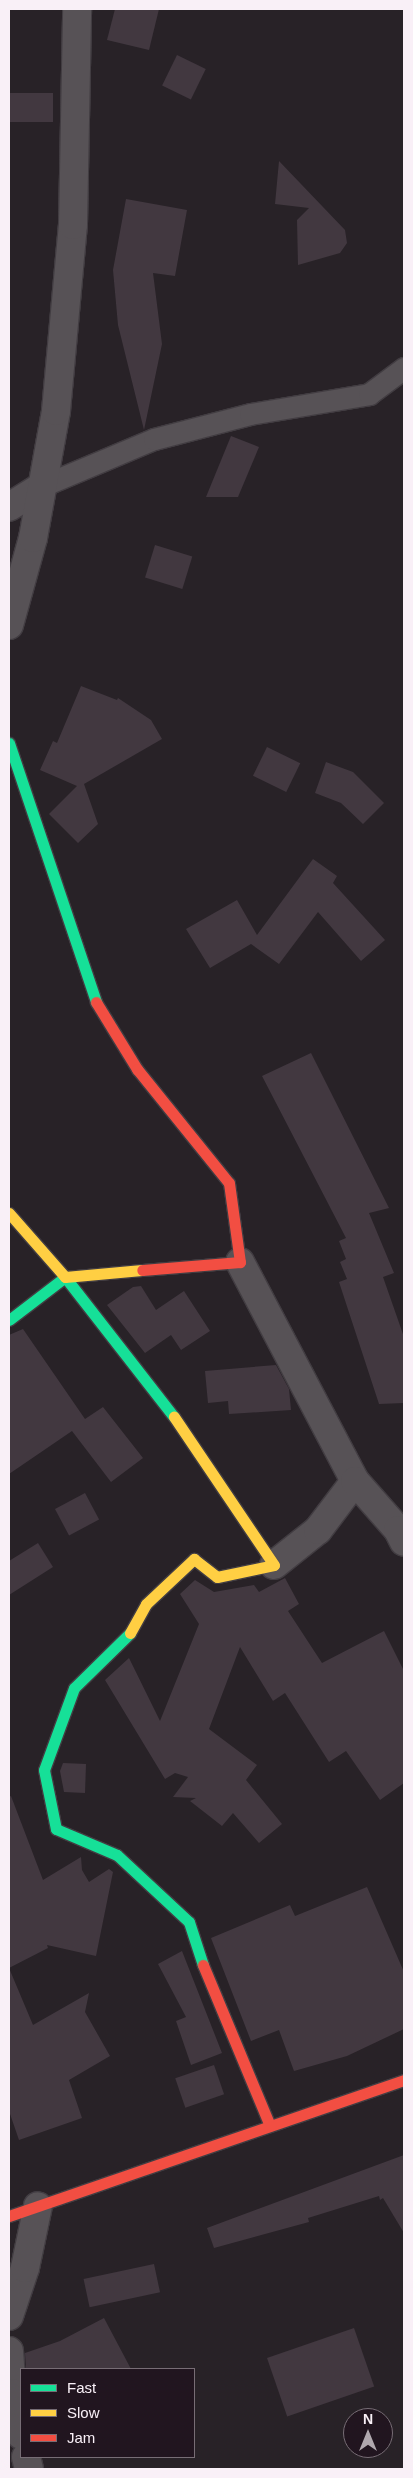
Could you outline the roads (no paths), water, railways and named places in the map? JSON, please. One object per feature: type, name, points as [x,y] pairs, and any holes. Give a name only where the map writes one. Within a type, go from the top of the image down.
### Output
[{"type":"main road","points":[[9,743],[91,994],[137,1069],[229,1182],[240,1262],[65,1277],[9,1320]]},
{"type":"main road","points":[[9,1213],[65,1277],[166,1406],[274,1565],[217,1577],[194,1559],[146,1604],[128,1638],[74,1688],[44,1770],[56,1829],[117,1855],[189,1922],[206,1973],[270,2126]]},
{"type":"main road","points":[[9,2216],[404,2080]]},
{"type":"street","points":[[9,625],[33,538],[56,411],[73,225],[77,9]]},
{"type":"street","points":[[9,507],[42,486]]},
{"type":"street","points":[[240,1262],[355,1481],[398,1530],[404,1542]]},
{"type":"street","points":[[274,1565],[318,1530],[355,1481]]},
{"type":"street","points":[[9,2316],[25,2268],[38,2206]]},
{"type":"street","points":[[9,2351],[12,2393],[20,2430]]},
{"type":"lane","points":[[42,486],[154,439],[250,414],[369,394],[404,368]]}]
